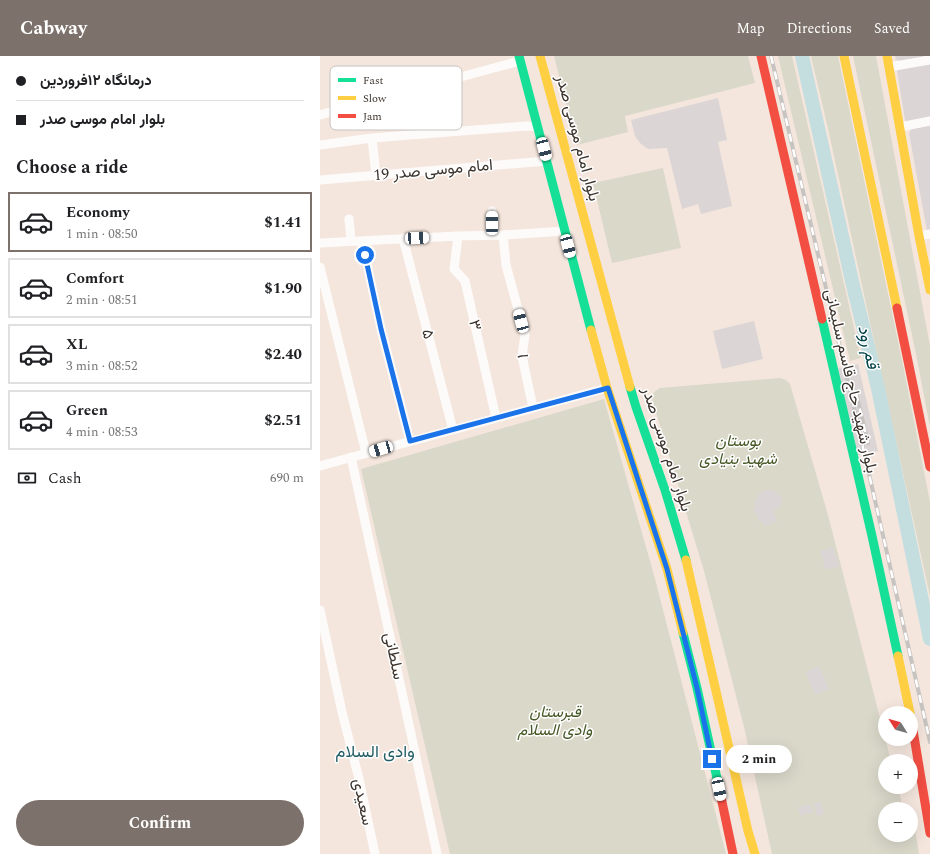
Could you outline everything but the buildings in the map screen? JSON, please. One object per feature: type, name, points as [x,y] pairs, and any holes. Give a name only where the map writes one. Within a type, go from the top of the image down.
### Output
[{"type":"main road","name":"بلوار امام موسی صدر","points":[[540,56],[636,406],[665,490],[686,559],[748,831],[755,854]]},
{"type":"main road","name":"بلوار شهید حاج قاسم سلیمانی","points":[[761,56],[872,536],[908,706]]},
{"type":"main road","points":[[844,56],[930,467]]},
{"type":"main road","points":[[887,56],[930,290]]},
{"type":"main road","points":[[519,58],[608,388],[669,577],[697,688],[733,854]]},
{"type":"main road","points":[[916,746],[930,833]]},
{"type":"street","points":[[462,74],[519,58]]},
{"type":"street","points":[[889,67],[930,60]]},
{"type":"street","points":[[320,115],[330,112]]},
{"type":"street","points":[[900,127],[930,121]]},
{"type":"street","points":[[320,145],[372,138],[527,126],[537,127]]},
{"type":"street","points":[[372,138],[376,175]]},
{"type":"street","name":"امام موسی صدر 19","points":[[320,180],[547,161]]},
{"type":"street","points":[[492,211],[492,235]]},
{"type":"street","points":[[349,219],[351,241]]},
{"type":"street","points":[[320,243],[565,231]]},
{"type":"street","points":[[919,236],[930,234]]},
{"type":"street","name":"۱","points":[[503,235],[506,265],[525,335],[522,356],[533,408]]},
{"type":"street","name":"۳","points":[[458,236],[454,269],[465,282],[496,418]]},
{"type":"street","name":"۵","points":[[403,238],[453,430]]},
{"type":"street","points":[[362,241],[381,329],[410,441]]},
{"type":"street","points":[[320,267],[366,453]]},
{"type":"street","points":[[320,466],[608,388]]},
{"type":"street","name":"سلطانی","points":[[352,457],[438,854]]},
{"type":"street","name":"سعیدی","points":[[320,610],[374,854]]},
{"type":"green space","points":[[554,56],[748,56],[755,83],[625,116],[628,132],[577,145]]},
{"type":"green space","points":[[778,56],[792,56],[861,358],[850,361]]},
{"type":"green space","points":[[811,56],[838,56],[903,365],[930,502],[930,596],[829,133]]},
{"type":"green space","points":[[853,56],[876,56],[930,346],[930,427],[916,354]]},
{"type":"green space","points":[[663,168],[681,248],[612,263],[593,183]]},
{"type":"green space","name":"بوستان شهید بنیادی","points":[[780,378],[786,380],[790,384],[828,515],[878,710],[878,746],[887,746],[889,754],[878,754],[878,794],[900,794],[902,802],[878,802],[878,842],[917,842],[919,854],[772,854],[744,727],[704,571],[652,399],[654,392],[660,388]]},
{"type":"green space","name":"قبرستان وادی السلام","points":[[604,399],[654,575],[726,854],[450,854],[361,469]]},
{"type":"waterway","name":"قم رود","points":[[802,56],[852,281],[877,384],[930,639]]},
{"type":"railway","points":[[771,56],[844,364],[930,742]]},
{"type":"railway","points":[[856,393],[868,443]]},
{"type":"traffic: fast","points":[[519,56],[591,330]]},
{"type":"traffic: fast","points":[[822,319],[898,656]]},
{"type":"traffic: fast","points":[[630,387],[665,490],[686,560]]},
{"type":"traffic: fast","points":[[683,633],[718,783]]},
{"type":"traffic: slow","points":[[540,56],[630,387]]},
{"type":"traffic: slow","points":[[844,56],[897,308]]},
{"type":"traffic: slow","points":[[887,56],[930,290]]},
{"type":"traffic: slow","points":[[591,330],[607,388],[667,569],[683,633]]},
{"type":"traffic: slow","points":[[686,560],[748,831],[755,854]]},
{"type":"traffic: slow","points":[[898,656],[909,706]]},
{"type":"traffic: jam","points":[[761,56],[822,319]]},
{"type":"traffic: jam","points":[[897,308],[930,467]]},
{"type":"traffic: jam","points":[[916,746],[930,833]]},
{"type":"traffic: jam","points":[[718,783],[733,854]]},
{"type":"district","name":"وادی السلام","points":[[375,752]]},
{"type":"route","points":[[365,255],[381,329],[410,441],[608,388],[667,569],[697,688],[712,759]]}]
